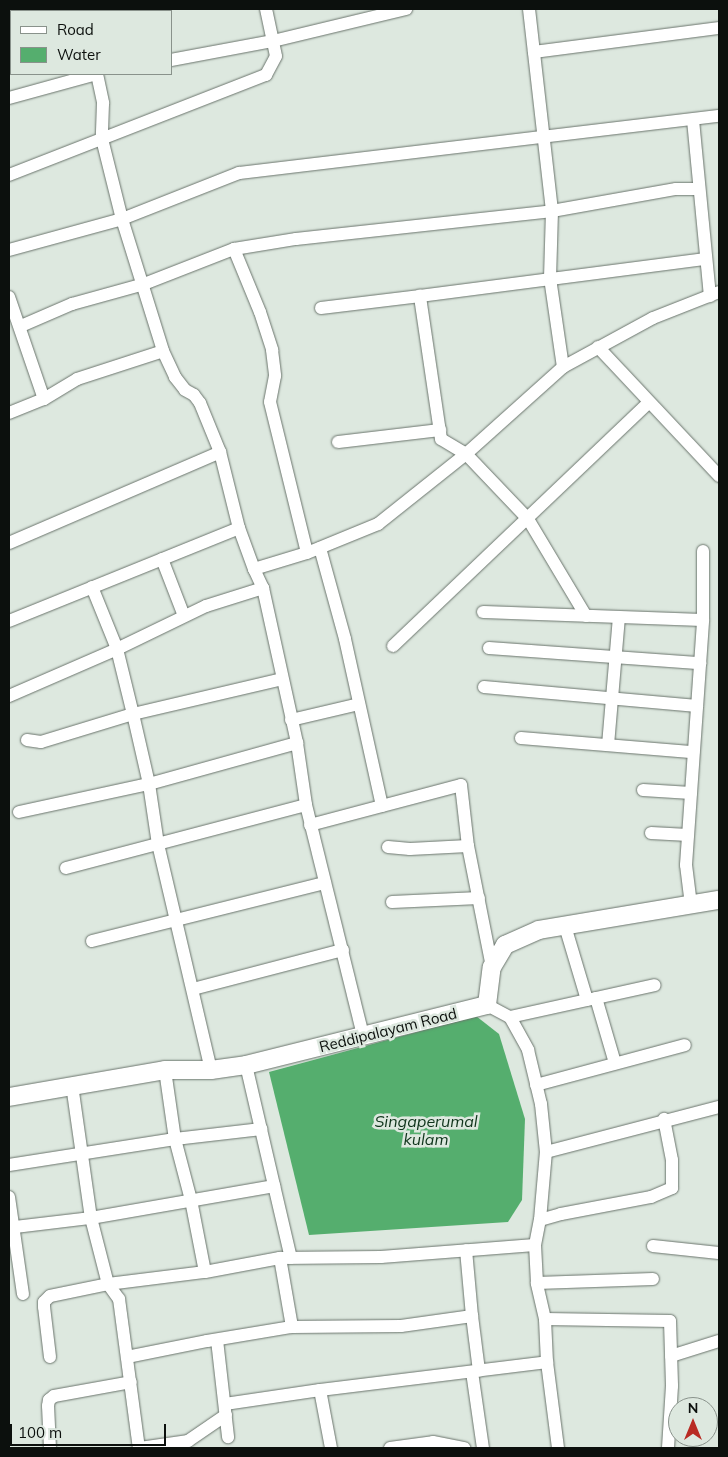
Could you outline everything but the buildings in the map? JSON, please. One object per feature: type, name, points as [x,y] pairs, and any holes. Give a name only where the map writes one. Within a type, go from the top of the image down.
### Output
[{"type":"main road","points":[[487,1004],[492,967],[505,945],[539,930],[719,900]]},
{"type":"main road","name":"Reddipalayam Road","points":[[9,1097],[164,1070],[211,1070],[246,1065],[487,1004]]},
{"type":"street","points":[[9,175],[266,75],[276,56],[266,9]]},
{"type":"street","points":[[172,60],[273,41],[406,9]]},
{"type":"street","points":[[529,9],[552,211],[550,278],[563,367]]},
{"type":"street","points":[[534,52],[719,28]]},
{"type":"street","points":[[9,98],[92,75]]},
{"type":"street","points":[[96,75],[103,103],[102,139],[122,218],[144,284],[163,351],[175,377],[185,390],[194,395],[200,403],[220,452],[239,528],[254,569],[264,588],[297,743],[310,825],[343,950],[363,1036]]},
{"type":"street","points":[[9,250],[122,218],[239,173],[719,116]]},
{"type":"street","points":[[254,569],[307,553],[378,524],[466,454],[563,367],[653,318],[714,294],[706,259],[693,120]]},
{"type":"street","points":[[21,326],[72,304],[144,284],[234,249],[296,239],[552,211],[676,189],[700,189]]},
{"type":"street","points":[[234,249],[260,312],[272,350],[275,376],[270,402],[307,553]]},
{"type":"street","points":[[321,308],[706,259]]},
{"type":"street","points":[[420,296],[441,439],[466,454],[528,519],[586,616]]},
{"type":"street","points":[[9,297],[21,326],[44,399]]},
{"type":"street","points":[[598,347],[648,403],[719,476]]},
{"type":"street","points":[[9,413],[44,399],[77,379],[163,351]]},
{"type":"street","points":[[393,646],[648,403]]},
{"type":"street","points":[[338,442],[440,430]]},
{"type":"street","points":[[9,543],[220,452]]},
{"type":"street","points":[[9,621],[239,528]]},
{"type":"street","points":[[320,548],[345,639],[382,806]]},
{"type":"street","points":[[690,905],[686,865],[700,663],[703,551]]},
{"type":"street","points":[[162,559],[184,616]]},
{"type":"street","points":[[92,587],[117,649],[149,784],[158,844],[211,1070]]},
{"type":"street","points":[[9,696],[117,649],[206,606],[264,588]]},
{"type":"street","points":[[483,612],[702,620]]},
{"type":"street","points":[[608,745],[618,657],[619,617]]},
{"type":"street","points":[[489,648],[700,663]]},
{"type":"street","points":[[27,740],[41,742],[133,714],[282,679]]},
{"type":"street","points":[[484,687],[696,706]]},
{"type":"street","points":[[292,720],[359,704]]},
{"type":"street","points":[[521,738],[694,752]]},
{"type":"street","points":[[19,812],[149,784],[297,743]]},
{"type":"street","points":[[310,825],[461,785],[468,846],[492,967]]},
{"type":"street","points":[[642,790],[690,793]]},
{"type":"street","points":[[66,868],[306,806]]},
{"type":"street","points":[[651,833],[688,835]]},
{"type":"street","points":[[388,847],[410,849],[468,846]]},
{"type":"street","points":[[92,941],[325,882]]},
{"type":"street","points":[[392,902],[478,898]]},
{"type":"street","points":[[565,926],[615,1063]]},
{"type":"street","points":[[193,989],[343,950]]},
{"type":"street","points":[[510,1017],[655,985]]},
{"type":"street","points":[[487,1004],[510,1017],[528,1050],[541,1104],[546,1152],[540,1220],[535,1245],[537,1283],[545,1319],[547,1362],[558,1448]]},
{"type":"street","points":[[536,1085],[685,1045]]},
{"type":"street","points":[[246,1065],[274,1186],[286,1258],[292,1328]]},
{"type":"street","points":[[164,1070],[175,1139],[191,1200],[205,1272]]},
{"type":"street","points":[[72,1085],[91,1218],[108,1284],[119,1300],[140,1448],[189,1444],[225,1410],[320,1390],[547,1362]]},
{"type":"street","points":[[546,1152],[664,1119],[719,1106]]},
{"type":"street","points":[[540,1220],[560,1214],[651,1197],[672,1188],[672,1160],[664,1119]]},
{"type":"street","points":[[9,1165],[81,1152],[261,1129]]},
{"type":"street","points":[[15,1227],[91,1218],[274,1186]]},
{"type":"street","points":[[9,1197],[15,1227],[23,1294]]},
{"type":"street","points":[[50,1357],[44,1307],[46,1298],[54,1295],[108,1284],[205,1272],[286,1258],[381,1257],[535,1245]]},
{"type":"street","points":[[653,1246],[719,1253]]},
{"type":"street","points":[[466,1250],[483,1448]]},
{"type":"street","points":[[537,1283],[654,1279]]},
{"type":"street","points":[[128,1357],[292,1328],[401,1326],[472,1316]]},
{"type":"street","points":[[545,1319],[670,1321],[672,1386],[668,1448]]},
{"type":"street","points":[[217,1340],[228,1436]]},
{"type":"street","points":[[671,1356],[719,1341]]},
{"type":"street","points":[[50,1448],[49,1400],[54,1396],[131,1382]]},
{"type":"street","points":[[320,1390],[330,1448]]},
{"type":"street","points":[[390,1448],[433,1442],[464,1448]]},
{"type":"water","name":"Singaperumal kulam","points":[[476,1016],[499,1034],[525,1119],[522,1200],[508,1222],[309,1235],[269,1072]]}]
